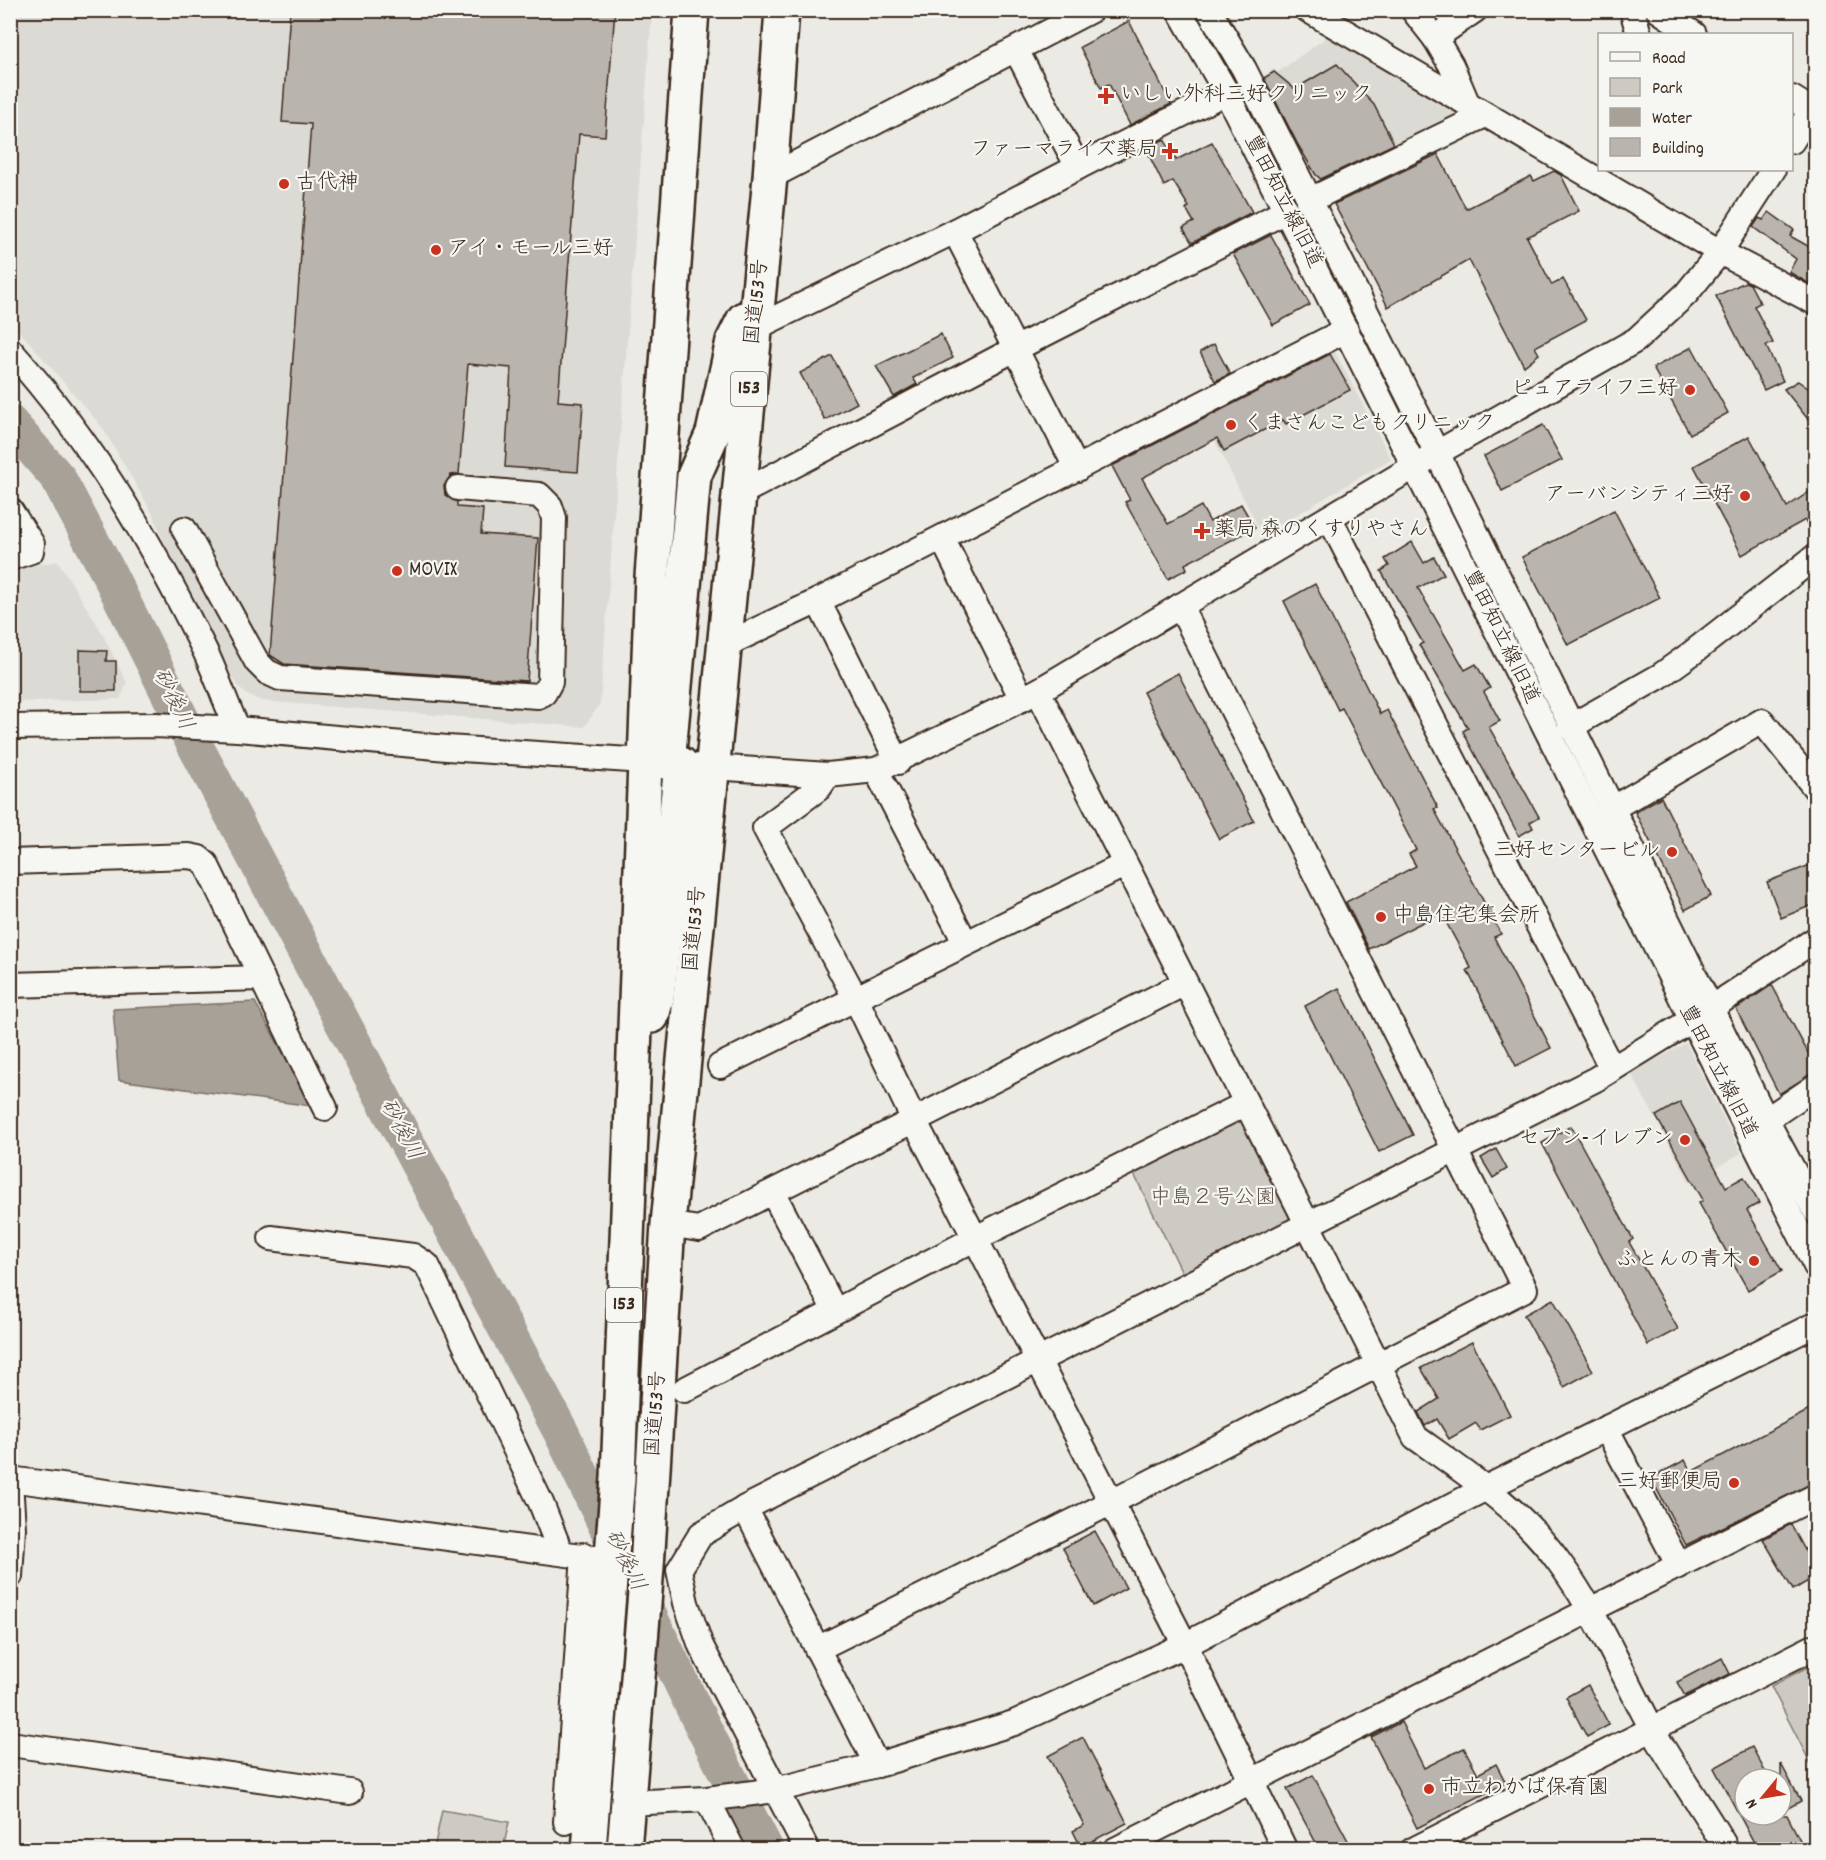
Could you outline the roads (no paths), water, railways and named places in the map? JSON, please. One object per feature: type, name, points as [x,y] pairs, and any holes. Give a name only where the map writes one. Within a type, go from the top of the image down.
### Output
[{"type":"highway","name":"国道153号","points":[[624,1850],[647,1567],[668,1224],[676,764],[652,577],[692,10]]},
{"type":"highway","name":"153","points":[[680,188],[711,10]]},
{"type":"highway","name":"国道153号","points":[[589,1850],[598,1557],[618,1478],[632,1090],[657,998],[676,764],[725,645],[770,177],[782,10]]},
{"type":"highway","name":"153","points":[[676,764],[694,476],[713,433],[733,341],[760,284]]},
{"type":"street","points":[[770,177],[1091,10]]},
{"type":"street","name":"豊田知立線旧道","points":[[1179,10],[1226,92],[1416,467],[1815,1266]]},
{"type":"street","name":"豊田知立線旧道","points":[[1209,10],[1244,69],[1308,201],[1437,453],[1570,727],[1613,808],[1766,1120],[1815,1212]]},
{"type":"street","points":[[1308,10],[1720,252],[1815,303]]},
{"type":"street","points":[[1413,10],[1435,38],[1476,110]]},
{"type":"street","points":[[1435,38],[1475,10]]},
{"type":"street","points":[[1632,10],[1639,33]]},
{"type":"street","points":[[1016,50],[1078,167]]},
{"type":"street","points":[[755,328],[955,231],[1226,92]]},
{"type":"street","points":[[1793,136],[1806,104]]},
{"type":"street","points":[[1308,201],[1476,110]]},
{"type":"street","points":[[10,727],[154,725],[238,729],[447,748],[828,775],[887,766],[1030,695],[1330,519],[1437,453],[1636,340],[1686,294],[1720,252],[1770,171]]},
{"type":"street","points":[[739,494],[1017,348],[1286,211]]},
{"type":"street","points":[[955,231],[1017,348],[1077,469]]},
{"type":"street","points":[[725,645],[818,602],[1346,330]]},
{"type":"street","points":[[10,350],[77,430],[104,468],[167,576],[206,653],[238,729]]},
{"type":"street","points":[[184,529],[257,662],[267,672],[280,678],[538,696],[544,693],[550,682],[554,518],[550,506],[539,495],[458,488]]},
{"type":"street","points":[[10,510],[32,544],[30,551],[10,558]]},
{"type":"street","points":[[1330,519],[1612,1069]]},
{"type":"street","points":[[942,538],[1124,865],[1415,1437],[1486,1488],[1523,1520],[1559,1561],[1591,1612],[1717,1846]]},
{"type":"street","points":[[1570,727],[1660,676],[1815,556]]},
{"type":"street","points":[[818,602],[965,942]]},
{"type":"street","points":[[817,1649],[1110,1503],[1525,1289],[1180,606]]},
{"type":"street","points":[[1613,808],[1762,721],[1815,789]]},
{"type":"street","points":[[828,775],[819,788],[765,828],[856,999],[914,1120],[1185,1645],[1285,1850]]},
{"type":"street","points":[[10,861],[189,856],[199,858],[206,864],[325,1108]]},
{"type":"street","points":[[720,1066],[965,942],[1124,865]]},
{"type":"street","points":[[807,1850],[701,1646],[686,1603],[679,1570],[701,1534],[745,1508],[1612,1069],[1712,1008],[1815,939]]},
{"type":"street","points":[[10,986],[262,978]]},
{"type":"street","points":[[668,1224],[699,1229],[773,1194],[1185,983]]},
{"type":"street","points":[[1766,1120],[1815,1086]]},
{"type":"street","points":[[684,1390],[976,1238],[1245,1104]]},
{"type":"street","points":[[773,1194],[835,1311]]},
{"type":"street","points":[[271,1238],[413,1256],[427,1264],[541,1503],[560,1551]]},
{"type":"street","points":[[628,1803],[707,1799],[776,1790],[877,1765],[1014,1723],[1185,1645],[1486,1488],[1815,1324]]},
{"type":"street","points":[[1606,1428],[1679,1566]]},
{"type":"street","points":[[10,1576],[13,1528],[10,1480],[598,1557],[566,1822]]},
{"type":"street","points":[[1115,1850],[1591,1612],[1815,1496]]},
{"type":"street","points":[[745,1508],[877,1765]]},
{"type":"street","points":[[647,1567],[679,1570]]},
{"type":"street","points":[[1413,1850],[1815,1646]]},
{"type":"street","points":[[10,1744],[350,1792]]},
{"type":"street","points":[[707,1799],[733,1850]]},
{"type":"water","points":[[255,1002],[312,1106],[119,1080],[113,1009]]},
{"type":"waterway","name":"砂後川","points":[[10,423],[58,478],[108,572],[190,736],[562,1434],[695,1711],[766,1850]]},
{"type":"place","name":"いしい外科三好クリニック","points":[[1106,96]]},
{"type":"place","name":"ファーマライズ薬局","points":[[1170,151]]},
{"type":"place","name":"古代神","points":[[284,184]]},
{"type":"place","name":"アイ・モール三好","points":[[436,250]]},
{"type":"place","name":"ピュアライフ三好","points":[[1690,390]]},
{"type":"place","name":"くまさんこどもクリニック","points":[[1231,425]]},
{"type":"place","name":"アーバンシティ三好","points":[[1745,496]]},
{"type":"place","name":"薬局 森のくすりやさん","points":[[1202,531]]},
{"type":"place","name":"MOVIX","points":[[397,571]]},
{"type":"place","name":"三好センタービル","points":[[1672,852]]},
{"type":"place","name":"中島住宅集会所","points":[[1381,917]]},
{"type":"place","name":"セブン-イレブン","points":[[1685,1140]]},
{"type":"place","name":"ふとんの青木","points":[[1754,1261]]},
{"type":"place","name":"三好郵便局","points":[[1734,1483]]},
{"type":"place","name":"市立わかば保育園","points":[[1429,1789]]},
{"type":"park label","name":"中島２号公園","points":[[1213,1199]]}]
